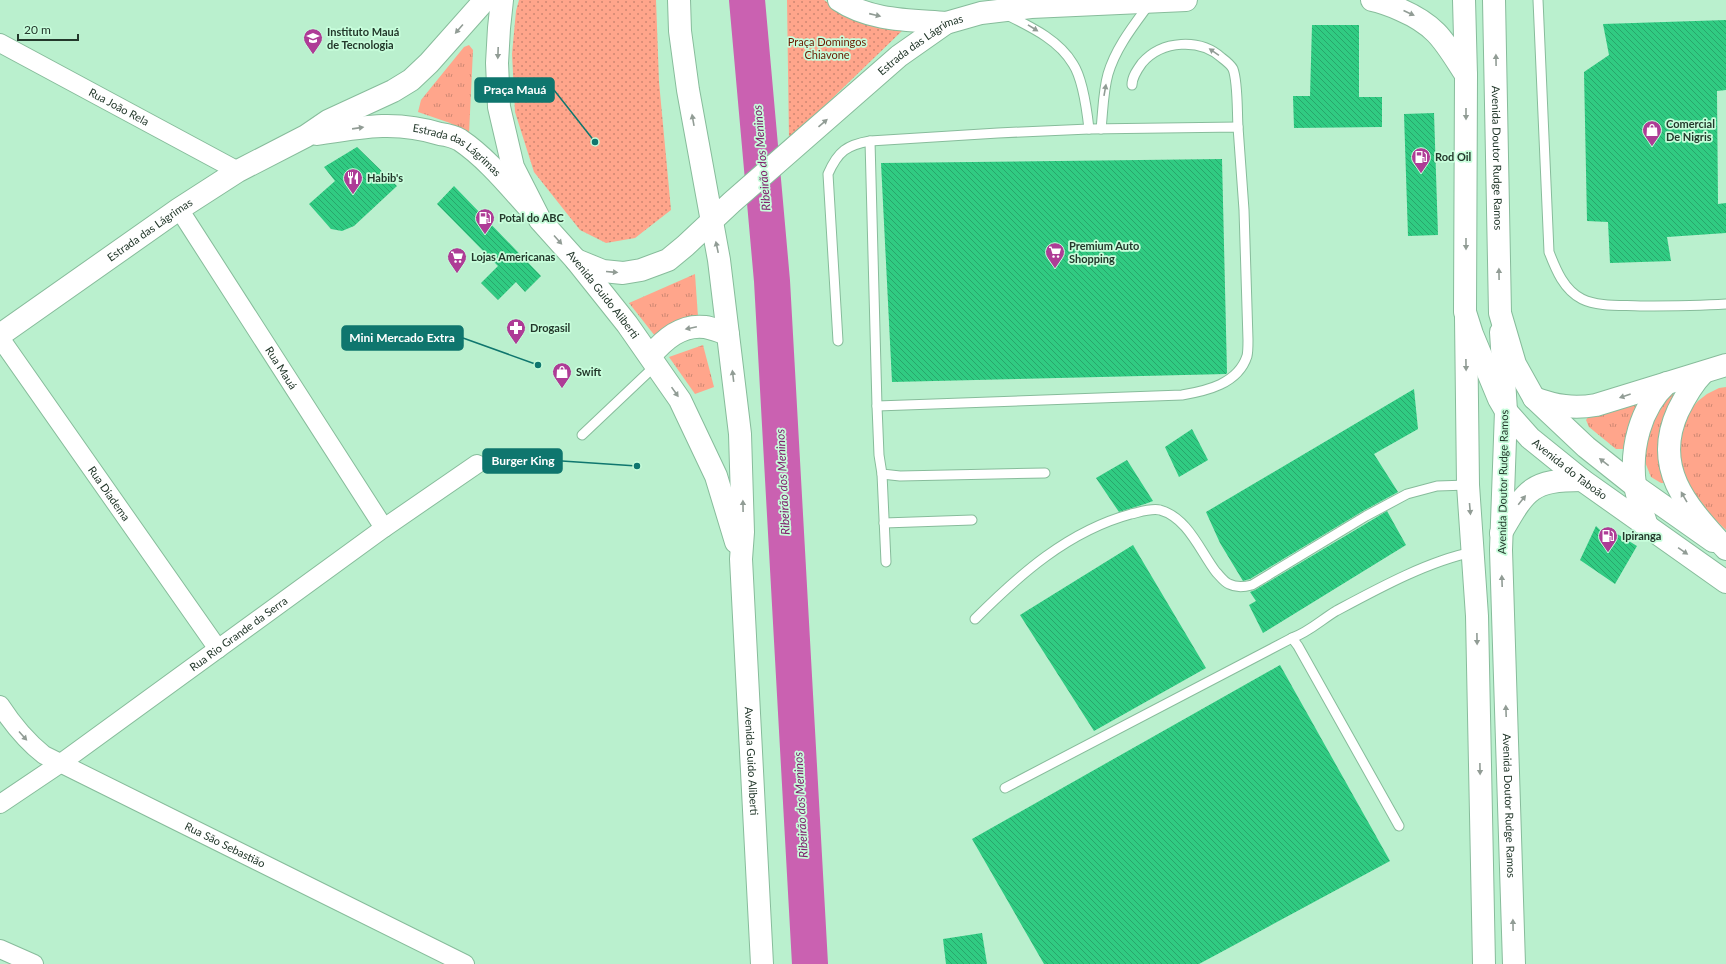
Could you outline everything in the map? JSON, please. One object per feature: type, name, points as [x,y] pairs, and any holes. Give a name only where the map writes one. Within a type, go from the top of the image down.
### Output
[{"type":"main road","name":"Estrada das Lágrimas","points":[[0,336],[179,209],[238,171],[306,136],[328,121],[394,91],[411,80],[429,63],[485,0]]},
{"type":"main road","name":"Avenida Guido Aliberti","points":[[502,0],[499,28],[498,63],[499,112],[513,167],[540,220],[576,260],[627,324],[680,400],[716,476],[741,559]]},
{"type":"main road","name":"Avenida Guido Aliberti","points":[[679,0],[680,31],[688,90],[719,260],[740,434],[743,532],[741,559],[762,964]]},
{"type":"main road","points":[[839,0],[858,10],[879,16],[946,23]]},
{"type":"main road","name":"Estrada das Lágrimas","points":[[576,260],[603,271],[623,273],[641,270],[668,260],[899,56],[946,23],[968,16],[1032,7],[1186,0]]},
{"type":"main road","points":[[1372,0],[1382,2],[1415,16],[1429,25],[1443,39],[1466,74]]},
{"type":"main road","points":[[1464,0],[1466,74],[1468,485],[1476,616],[1484,964]]},
{"type":"main road","name":"Avenida Doutor Rudge Ramos","points":[[1494,0],[1500,313],[1506,411],[1501,542],[1514,964]]},
{"type":"main road","name":"Estrada das Lágrimas","points":[[306,136],[368,126],[398,125],[423,128],[459,140],[491,166],[540,220]]},
{"type":"main road","name":"Avenida do Taboão","points":[[1466,312],[1472,334],[1494,390],[1506,411],[1530,438],[1582,480],[1726,582]]},
{"type":"main road","points":[[1500,313],[1515,364],[1534,398],[1586,447],[1635,486],[1726,549]]},
{"type":"main road","points":[[653,361],[663,342],[677,332],[693,326],[705,327],[728,334]]},
{"type":"main road","points":[[1534,398],[1558,406],[1583,407],[1608,402],[1726,365]]},
{"type":"main road","points":[[1703,373],[1690,388],[1675,417],[1670,433],[1668,452],[1672,472],[1682,494],[1701,522],[1726,549]]},
{"type":"main road","points":[[1648,526],[1635,486],[1634,461],[1641,424],[1649,405],[1667,383]]},
{"type":"main road","points":[[1473,552],[1501,542],[1516,507],[1533,488],[1546,482],[1582,480]]},
{"type":"street","name":"Rua João Rela","points":[[0,43],[238,171]]},
{"type":"street","name":"Rua Mauá","points":[[179,209],[384,528]]},
{"type":"street","name":"Rua Diadema","points":[[0,336],[218,648]]},
{"type":"street","name":"Rua Rio Grande da Serra","points":[[0,804],[61,763],[384,528],[477,464]]},
{"type":"street","name":"Rua São Sebastião","points":[[0,705],[14,727],[29,744],[44,755],[466,964]]},
{"type":"street","points":[[0,949],[34,964]]},
{"type":"lane","points":[[1538,0],[1549,252],[1556,271],[1567,287],[1582,299],[1595,303],[1695,307],[1726,304]]},
{"type":"lane","points":[[1101,129],[1108,74],[1120,47],[1150,2]]},
{"type":"lane","points":[[999,11],[1032,27],[1058,46],[1074,64],[1083,92],[1089,129]]},
{"type":"lane","points":[[876,406],[1182,395],[1207,391],[1226,382],[1240,369],[1247,356],[1248,340],[1244,210],[1235,82],[1232,68],[1214,51],[1206,47],[1187,44],[1176,45],[1163,48],[1150,55],[1134,75],[1132,85]]},
{"type":"lane","points":[[838,341],[828,174],[833,162],[841,151],[857,144],[870,142],[998,133],[1089,129],[1238,127]]},
{"type":"lane","points":[[870,142],[876,406],[879,455],[882,474],[886,562]]},
{"type":"lane","points":[[582,435],[653,361]]},
{"type":"lane","points":[[882,474],[900,476],[1045,473]]},
{"type":"lane","points":[[975,619],[1008,586],[1055,550],[1080,534],[1122,516],[1145,510],[1160,510],[1176,518],[1186,528],[1220,577],[1229,584],[1241,587],[1252,585],[1366,516],[1407,494],[1437,486],[1468,485]]},
{"type":"lane","points":[[884,523],[972,520]]},
{"type":"lane","points":[[1004,788],[1292,638],[1304,634],[1335,612],[1404,577],[1453,556],[1473,552]]},
{"type":"lane","points":[[1292,638],[1298,646],[1399,826]]},
{"type":"green space","points":[[519,0],[656,0],[659,82],[671,210],[635,238],[606,243],[580,230],[534,172],[515,112],[512,54],[516,11]]},
{"type":"green space","name":"Praça Domingos Chiavone","points":[[787,0],[824,0],[842,13],[903,30],[789,140]]},
{"type":"green space","points":[[469,45],[473,50],[469,134],[450,123],[418,112],[421,100],[464,47]]},
{"type":"green space","points":[[695,274],[698,317],[655,336],[629,303]]},
{"type":"green space","points":[[703,345],[714,387],[695,394],[669,357]]},
{"type":"green space","points":[[1726,387],[1726,530],[1705,510],[1684,478],[1678,451],[1686,415],[1698,401],[1707,394],[1719,388]]},
{"type":"green space","points":[[1667,394],[1673,394],[1675,400],[1666,483],[1661,483],[1651,477],[1645,462],[1646,441],[1652,416]]},
{"type":"green space","points":[[1633,401],[1641,403],[1628,442],[1623,449],[1616,449],[1589,427],[1586,420],[1588,417]]},
{"type":"building","name":"Comercial De Nigris","points":[[1726,20],[1726,90],[1717,91],[1718,204],[1726,203],[1726,233],[1667,237],[1671,261],[1610,263],[1608,222],[1587,221],[1584,72],[1609,55],[1603,24]]},
{"type":"building","points":[[1312,25],[1359,25],[1359,97],[1382,97],[1382,127],[1294,128],[1293,96],[1310,96]]},
{"type":"building","name":"Rod Oil","points":[[1434,113],[1438,235],[1408,236],[1404,114]]},
{"type":"building","name":"Habib's","points":[[357,147],[397,186],[354,226],[342,231],[331,229],[309,204],[335,181],[324,167]]},
{"type":"building","name":"Premium Auto Shopping","points":[[1222,159],[1226,374],[892,382],[881,163]]},
{"type":"building","name":"Potal do ABC","points":[[454,186],[541,276],[525,292],[516,282],[498,300],[481,283],[498,266],[437,204]]},
{"type":"building","points":[[1414,389],[1418,429],[1374,454],[1398,492],[1363,511],[1250,579],[1243,581],[1220,543],[1206,512]]},
{"type":"building","points":[[1192,429],[1208,460],[1179,477],[1165,447]]},
{"type":"building","points":[[1127,460],[1153,501],[1119,512],[1096,478]]},
{"type":"building","points":[[1387,511],[1406,545],[1263,633],[1249,605],[1256,601],[1250,592]]},
{"type":"building","name":"Ipiranga","points":[[1596,526],[1604,534],[1609,529],[1637,546],[1615,584],[1580,560]]},
{"type":"building","points":[[1133,545],[1206,668],[1094,731],[1020,615]]},
{"type":"building","points":[[1280,665],[1390,861],[1199,964],[1044,964],[972,839]]},
{"type":"building","points":[[982,933],[987,964],[946,964],[943,939]]},
{"type":"waterway","name":"Ribeirão dos Meninos","points":[[747,0],[772,281],[810,964]]},
{"type":"place","name":"Instituto Mauá de Tecnologia","points":[[313,55]]},
{"type":"place","name":"Praça Mauá","points":[[595,142]]},
{"type":"place","name":"Comercial De Nigris","points":[[1652,147]]},
{"type":"place","name":"Rod Oil","points":[[1421,174]]},
{"type":"place","name":"Habib's","points":[[353,195]]},
{"type":"place","name":"Potal do ABC","points":[[485,235]]},
{"type":"place","name":"Premium Auto Shopping","points":[[1055,269]]},
{"type":"place","name":"Lojas Americanas","points":[[457,274]]},
{"type":"place","name":"Drogasil","points":[[516,345]]},
{"type":"place","name":"Mini Mercado Extra","points":[[538,365]]},
{"type":"place","name":"Swift","points":[[562,389]]},
{"type":"place","name":"Burger King","points":[[637,466]]},
{"type":"place","name":"Ipiranga","points":[[1608,553]]}]
